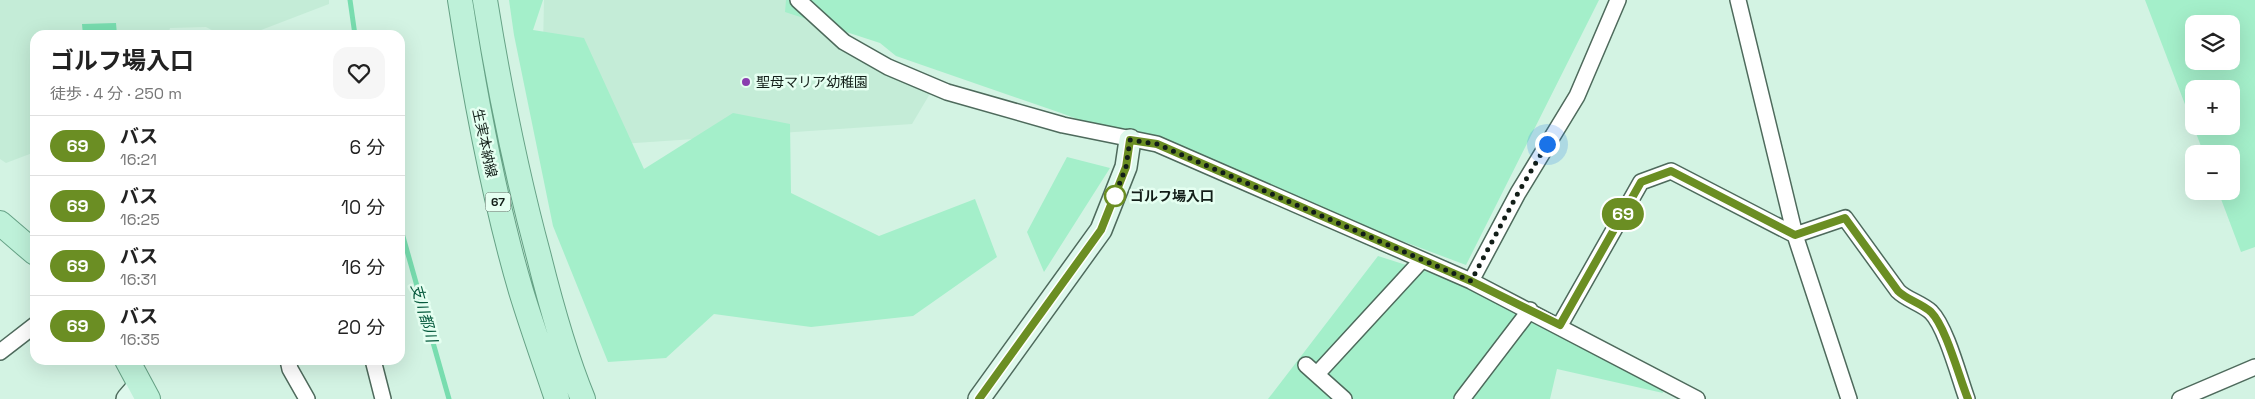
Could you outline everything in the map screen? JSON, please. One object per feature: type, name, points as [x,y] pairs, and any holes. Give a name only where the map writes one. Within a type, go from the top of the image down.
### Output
[{"type":"main road","name":"生実本納線","points":[[460,0],[471,77],[497,197],[521,290],[557,399]]},
{"type":"main road","name":"生実本納線","points":[[485,0],[510,141],[526,208],[550,300],[583,399]]},
{"type":"main road","points":[[0,223],[30,249]]},
{"type":"main road","points":[[129,365],[138,394]]},
{"type":"street","points":[[798,0],[844,42],[888,67],[938,88],[1063,125],[1157,144],[1471,281],[1560,325],[1698,399]]},
{"type":"street","points":[[1471,281],[1518,193],[1577,96],[1618,0]]},
{"type":"street","points":[[1738,0],[1795,235],[1849,399]]},
{"type":"street","points":[[979,399],[1101,230],[1126,167],[1130,140]]},
{"type":"street","points":[[1560,325],[1641,182],[1671,171],[1795,235],[1845,218],[1898,291],[1905,298],[1930,311],[1939,322],[1968,399]]},
{"type":"street","points":[[1344,399],[1312,370],[1422,260]]},
{"type":"street","points":[[1462,399],[1530,310]]},
{"type":"street","points":[[0,352],[30,329]]},
{"type":"street","points":[[289,365],[307,399]]},
{"type":"street","points":[[373,365],[383,399]]},
{"type":"street","points":[[2180,399],[2255,366]]},
{"type":"shaded area","points":[[0,0],[329,0],[329,4],[261,30],[212,30],[206,27],[170,28],[169,30],[30,30],[30,154],[6,163],[0,159]]},
{"type":"shaded area","points":[[509,0],[543,0],[533,30],[584,38],[644,169],[733,113],[790,124],[791,193],[879,236],[975,199],[997,257],[913,316],[811,327],[714,314],[666,358],[608,362],[553,226],[514,35]]},
{"type":"shaded area","name":"聖母マリア幼稚園","points":[[544,0],[789,0],[806,20],[840,47],[931,92],[912,124],[591,146],[543,48]]},
{"type":"shaded area","points":[[786,0],[1599,0],[1466,265],[1061,113],[896,56],[880,43],[785,12]]},
{"type":"shaded area","points":[[2145,0],[2255,0],[2255,247],[2241,252],[2221,200],[2240,200],[2240,145],[2201,145],[2197,135],[2240,135],[2240,80],[2185,80],[2185,104]]},
{"type":"shaded area","points":[[116,23],[117,30],[83,30],[82,24]]},
{"type":"shaded area","points":[[1067,157],[1110,168],[1044,272],[1027,232]]},
{"type":"shaded area","points":[[1378,256],[1450,279],[1660,376],[1663,393],[1557,369],[1550,399],[1268,399]]},
{"type":"waterway","name":"支川都川","points":[[350,0],[354,30]]},
{"type":"waterway","name":"支川都川","points":[[405,244],[449,399]]},
{"type":"bus line","name":"69","points":[[979,399],[1101,230],[1126,167],[1130,140],[1157,144],[1471,281],[1560,325],[1641,182],[1671,171],[1795,235],[1845,218],[1898,291],[1905,298],[1930,311],[1939,322],[1968,399]]},
{"type":"place","name":"聖母マリア幼稚園","points":[[746,82]]},
{"type":"place","name":"ゴルフ場入口","points":[[1115,196]]},
{"type":"route","points":[[1115,196],[1114,198],[1126,167],[1130,140],[1157,144],[1471,281],[1518,193],[1547,144]]}]
